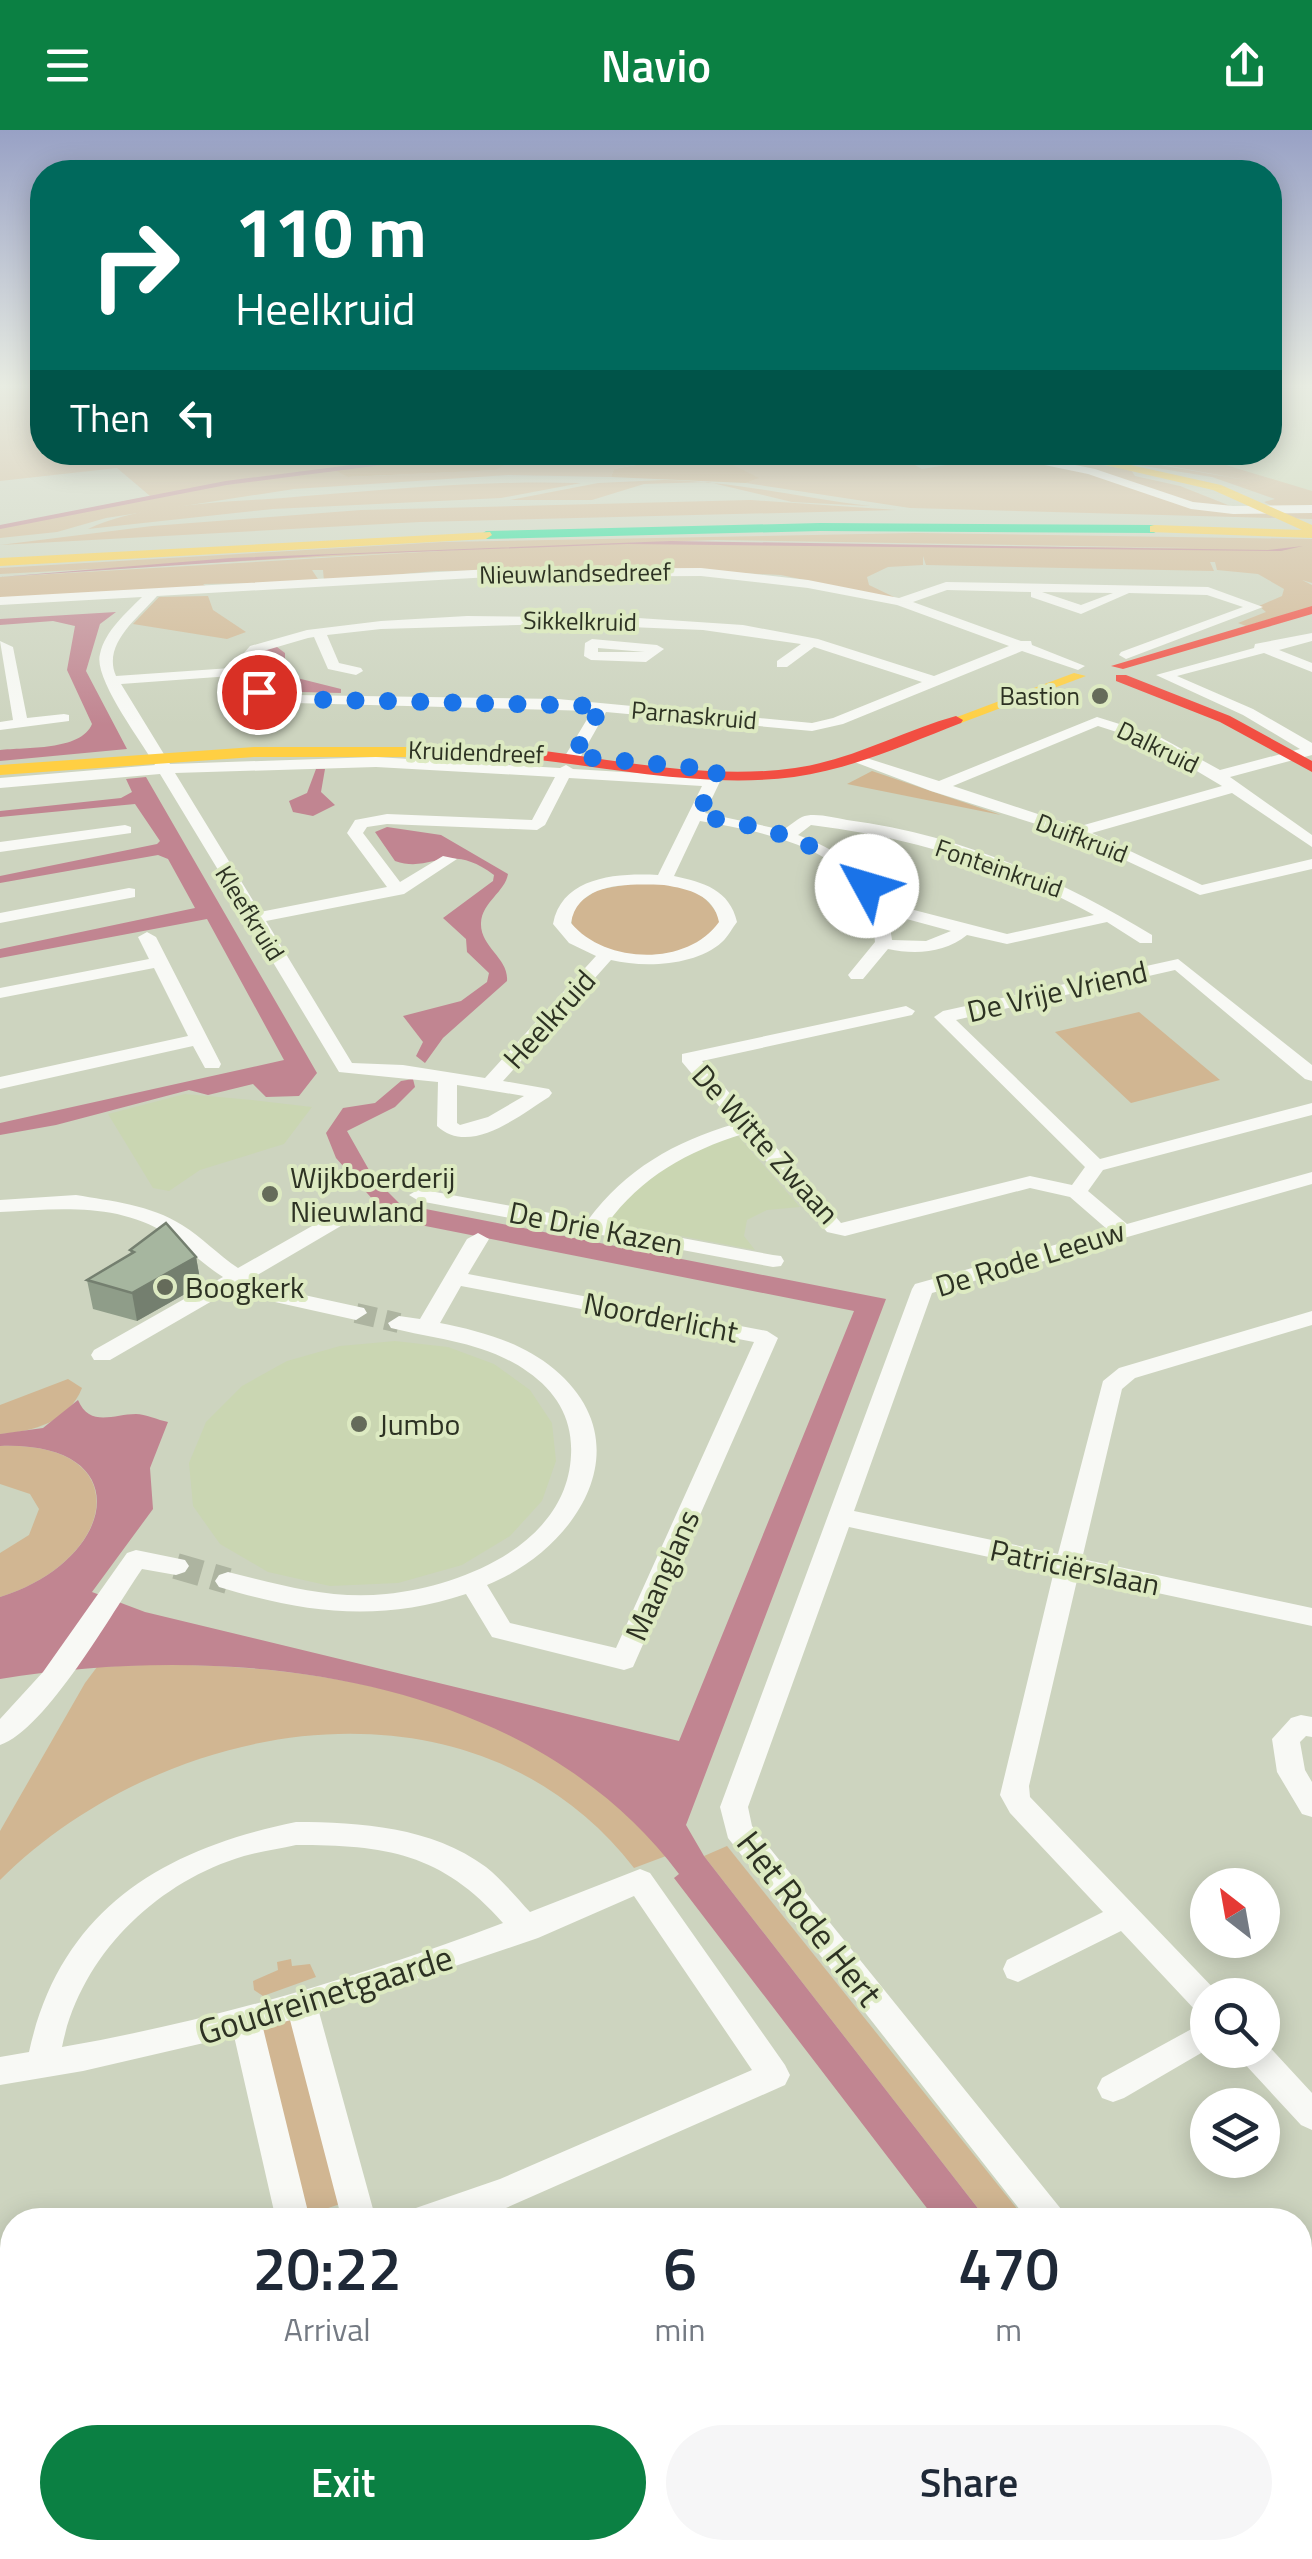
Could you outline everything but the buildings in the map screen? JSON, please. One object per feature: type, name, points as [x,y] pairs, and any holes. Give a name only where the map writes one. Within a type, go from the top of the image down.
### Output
[{"type":"main road","points":[[1246,498],[1312,532]]},
{"type":"main road","points":[[903,509],[1312,522]]},
{"type":"main road","points":[[0,550],[435,525],[727,517],[1051,516]]},
{"type":"main road","points":[[0,562],[292,543],[729,529],[1312,532]]},
{"type":"main road","points":[[0,540],[48,535]]},
{"type":"main road","points":[[1078,671],[1101,681],[1225,628],[1312,610]]},
{"type":"main road","points":[[1125,670],[1308,756]]},
{"type":"main road","name":"Kruidendreef","points":[[0,770],[69,770],[341,749],[716,776],[794,772],[852,758],[1078,671]]},
{"type":"street","points":[[1166,498],[1233,510],[1312,509]]},
{"type":"street","name":"Nieuwlandsedreef","points":[[0,601],[450,575],[643,570],[765,578],[900,602],[1026,644],[1078,671]]},
{"type":"street","points":[[900,602],[942,586],[1208,591],[1256,608],[1225,628],[1312,668]]},
{"type":"street","points":[[1015,587],[1081,610],[1136,589]]},
{"type":"street","points":[[154,593],[109,644],[104,664],[111,681],[234,672]]},
{"type":"street","points":[[628,643],[642,622]]},
{"type":"street","name":"Sikkelkruid","points":[[234,672],[239,658],[257,646],[318,632],[642,622],[731,628],[813,642],[934,682]]},
{"type":"street","points":[[318,632],[333,666],[356,671]]},
{"type":"street","points":[[1308,756],[1248,712],[1163,675],[1312,636]]},
{"type":"street","points":[[782,664],[813,642]]},
{"type":"street","name":"Parnaskruid","points":[[234,672],[242,684],[259,692],[295,699],[602,706],[711,722],[825,725],[1026,644]]},
{"type":"street","points":[[0,645],[6,647],[20,724]]},
{"type":"street","name":"Kleefkruid","points":[[111,681],[252,919],[346,1068],[448,1077]]},
{"type":"street","points":[[398,890],[355,827],[388,819],[530,826],[542,822],[602,706]]},
{"type":"street","points":[[0,726],[64,718]]},
{"type":"street","name":"Dalkruid","points":[[936,788],[1097,720],[1158,742],[1216,776],[1312,842]]},
{"type":"street","points":[[1216,776],[1308,756]]},
{"type":"street","name":"Duifkruid","points":[[852,758],[1077,832],[1200,890],[1312,864]]},
{"type":"street","points":[[0,784],[69,770]]},
{"type":"street","points":[[664,880],[716,776]]},
{"type":"street","points":[[1077,832],[1232,788]]},
{"type":"street","points":[[698,816],[788,835],[846,865],[880,906],[884,943],[857,975]]},
{"type":"street","name":"Fonteinkruid","points":[[788,835],[808,820],[950,848],[1066,889],[1146,940]]},
{"type":"street","points":[[0,847],[126,830]]},
{"type":"street","points":[[252,919],[398,890],[449,859]]},
{"type":"street","name":"Heelkruid","points":[[664,880],[698,888],[718,899],[728,914],[725,930],[710,943],[686,954],[638,958],[606,954],[582,945],[566,931],[562,916],[570,902],[588,890],[616,881],[664,880]]},
{"type":"street","points":[[0,918],[129,893]]},
{"type":"street","points":[[880,906],[1007,939],[1111,916]]},
{"type":"street","points":[[884,943],[907,950],[954,939],[962,929]]},
{"type":"street","points":[[147,938],[212,1064]]},
{"type":"street","name":"Heelkruid","points":[[491,1083],[606,954]]},
{"type":"street","points":[[0,993],[160,962]]},
{"type":"street","name":"De Vrije Vriend","points":[[1086,1180],[943,1017],[1178,964],[1312,1074]]},
{"type":"street","name":"De Witte Zwaan","points":[[906,1011],[689,1058],[834,1228],[845,1230],[1030,1182],[1086,1180],[1121,1230]]},
{"type":"street","points":[[0,1083],[199,1039]]},
{"type":"street","points":[[448,1077],[491,1083],[542,1093],[472,1132],[455,1132],[447,1126],[448,1077]]},
{"type":"street","points":[[1086,1180],[1312,1109]]},
{"type":"street","points":[[594,1227],[630,1182],[654,1164],[698,1142],[747,1126]]},
{"type":"street","name":"De Rode Leeuw","points":[[838,1516],[923,1289],[1312,1178]]},
{"type":"street","points":[[0,1198],[84,1194],[159,1210],[195,1228],[221,1252],[236,1277]]},
{"type":"street","name":"De Drie Kazen","points":[[419,1195],[773,1261]]},
{"type":"street","points":[[0,1206],[76,1201],[125,1209],[174,1229],[236,1277],[265,1293],[356,1314]]},
{"type":"street","points":[[102,1356],[356,1208]]},
{"type":"street","points":[[426,1328],[478,1239]]},
{"type":"street","name":"Noorderlicht","points":[[455,1278],[767,1338],[702,1487]]},
{"type":"street","points":[[1190,1984],[1014,1795],[1111,1386],[1126,1373],[1312,1318]]},
{"type":"street","points":[[228,1581],[348,1604],[416,1599],[472,1583],[526,1553],[555,1528],[582,1481],[583,1433],[568,1396],[526,1360],[482,1339],[399,1323]]},
{"type":"street","name":"Maanglans","points":[[472,1583],[501,1630],[624,1660],[702,1487]]},
{"type":"street","name":"Patriciërslaan","points":[[838,1516],[1312,1617]]},
{"type":"street","name":"Het Rode Hert","points":[[838,1516],[734,1818],[738,1830],[1039,2208]]},
{"type":"street","points":[[0,1734],[14,1725],[136,1558],[168,1565]]},
{"type":"street","points":[[1312,1726],[1301,1725],[1286,1739],[1291,1772],[1312,1806]]},
{"type":"street","points":[[42,2065],[60,1995],[102,1930],[157,1881],[216,1852],[280,1834],[354,1834],[435,1854],[471,1872],[526,1929]]},
{"type":"street","name":"Goudreinetgaarde","points":[[0,2071],[302,2006],[526,1929],[640,1881],[774,2075],[506,2193],[461,2208]]},
{"type":"street","points":[[1018,1969],[1125,1915]]},
{"type":"street","points":[[302,2006],[355,2208]]},
{"type":"street","points":[[246,2021],[289,2208]]},
{"type":"street","points":[[1113,2088],[1190,2043]]},
{"type":"street","points":[[1269,2068],[1312,2115]]},
{"type":"shaded area","points":[[138,498],[233,498],[106,518],[57,532],[0,538],[0,526]]},
{"type":"shaded area","points":[[273,498],[494,498],[273,509],[88,529],[132,514]]},
{"type":"shaded area","points":[[519,498],[597,498],[592,500],[510,500]]},
{"type":"shaded area","points":[[777,498],[818,498],[870,506]]},
{"type":"shaded area","points":[[847,498],[1163,498],[1190,508],[1312,512],[1312,519],[910,508]]},
{"type":"shaded area","points":[[1175,498],[1211,498],[1238,509]]},
{"type":"shaded area","points":[[1312,498],[1312,507],[1278,509],[1264,502]]},
{"type":"shaded area","points":[[751,500],[897,510],[420,522],[0,545],[152,526],[361,510]]},
{"type":"shaded area","points":[[915,533],[1312,539],[1312,583],[1302,580],[1312,585],[1312,607],[1246,626],[1238,623],[1266,612],[1259,606],[1282,596],[1284,589],[1258,574],[1217,570],[1215,562],[1210,562],[1214,571],[926,565],[923,556],[923,565],[888,567],[867,577],[869,585],[894,597],[890,598],[781,575],[664,569],[663,565],[659,569],[549,570],[547,561],[545,570],[436,571],[324,581],[323,570],[312,570],[320,582],[203,584],[207,587],[0,600],[0,577],[474,549],[0,574],[0,568],[443,542]],"holes":[[[716,540],[1196,548],[628,543]]]},
{"type":"shaded area","points":[[671,541],[1268,550],[1303,546],[1281,551],[627,544],[332,555],[0,577],[231,558]]},
{"type":"shaded area","points":[[208,596],[213,610],[246,632],[227,639],[133,624],[159,597]]},
{"type":"shaded area","points":[[116,612],[100,624],[86,671],[127,749],[0,761],[0,750],[65,743],[86,733],[92,724],[67,670],[75,626],[53,621],[0,625],[0,619]]},
{"type":"shaded area","points":[[273,644],[285,653],[285,666],[293,677],[341,689],[341,693],[300,692],[258,681],[254,676],[257,662],[266,652],[264,648]]},
{"type":"shaded area","points":[[316,769],[325,769],[321,792],[335,805],[313,816],[293,812],[289,801],[307,793]]},
{"type":"shaded area","points":[[872,771],[1001,815],[847,784]]},
{"type":"shaded area","points":[[146,777],[317,1073],[299,1096],[266,1097],[253,1084],[208,1095],[189,1090],[56,1125],[0,1135],[0,1123],[284,1060],[207,919],[0,958],[0,949],[195,908],[168,859],[158,855],[0,883],[0,876],[157,844],[160,841],[135,804],[0,817],[0,811],[121,798],[132,792],[126,779]]},
{"type":"shaded area","points":[[387,827],[441,835],[508,874],[485,909],[481,923],[485,939],[504,966],[507,981],[443,1038],[425,1063],[416,1056],[423,1042],[403,1016],[461,1001],[487,982],[489,973],[467,952],[466,939],[443,918],[493,881],[494,875],[464,860],[419,864],[395,861],[375,832]]},
{"type":"shaded area","points":[[640,882],[678,886],[697,893],[721,921],[701,941],[658,955],[614,952],[572,931],[571,908],[597,890]]},
{"type":"shaded area","points":[[1139,1012],[1220,1080],[1131,1103],[1055,1032]]},
{"type":"shaded area","points":[[413,1079],[415,1087],[395,1107],[347,1131],[373,1177],[400,1204],[886,1299],[686,1825],[704,1856],[978,2208],[927,2208],[674,1878],[679,1874],[616,1806],[542,1753],[459,1714],[370,1686],[278,1671],[183,1665],[90,1668],[0,1679],[0,1597],[39,1580],[69,1558],[89,1532],[97,1506],[93,1482],[76,1462],[45,1450],[0,1446],[0,1434],[43,1428],[78,1400],[83,1409],[96,1417],[136,1414],[168,1422],[150,1468],[153,1509],[92,1592],[145,1612],[679,1741],[854,1311],[390,1219],[336,1158],[326,1133],[343,1108],[375,1103],[401,1081]]},
{"type":"shaded area","points":[[185,1094],[312,1107],[284,1144],[200,1170],[169,1191],[153,1188],[108,1114]]},
{"type":"shaded area","points":[[737,1135],[800,1207],[767,1210],[747,1220],[744,1236],[755,1250],[612,1223],[609,1219],[623,1198],[677,1157]]},
{"type":"shaded area","points":[[395,1341],[448,1347],[494,1364],[530,1390],[552,1423],[556,1461],[542,1501],[510,1536],[462,1565],[398,1583],[330,1586],[268,1572],[220,1544],[193,1506],[189,1463],[206,1422],[242,1386],[287,1361],[340,1346]]},
{"type":"shaded area","points":[[68,1379],[82,1388],[59,1417],[25,1431],[0,1434],[0,1405]]},
{"type":"shaded area","points":[[0,1446],[45,1450],[76,1462],[92,1482],[96,1506],[88,1532],[69,1558],[39,1580],[0,1597],[0,1553],[29,1535],[39,1509],[30,1494],[0,1484]]},
{"type":"shaded area","points":[[143,1665],[285,1672],[357,1683],[429,1702],[497,1727],[561,1761],[618,1804],[666,1856],[634,1868],[568,1803],[491,1760],[407,1738],[320,1735],[232,1749],[147,1780],[68,1824],[0,1880],[0,1831],[85,1683],[97,1667]]},
{"type":"shaded area","points":[[727,1846],[1016,2208],[978,2208],[704,1856]]},
{"type":"shaded area","points":[[291,1959],[292,1966],[310,1964],[316,1977],[263,1996],[254,1990],[253,1981],[278,1970],[277,1962]]},
{"type":"shaded area","points":[[291,2020],[340,2204],[303,2208],[260,2029]]},
{"type":"waterway","points":[[0,527],[147,498]]},
{"type":"tunnel","points":[[356,1313],[399,1323]]},
{"type":"tunnel","points":[[176,1566],[228,1581]]},
{"type":"traffic: fast","points":[[486,535],[820,527],[1154,529]]},
{"type":"traffic: slow","points":[[1242,498],[1312,530]]},
{"type":"traffic: slow","points":[[1154,529],[1312,534]]},
{"type":"traffic: slow","points":[[0,562],[486,535]]},
{"type":"traffic: slow","points":[[956,720],[1079,676]]},
{"type":"traffic: slow","points":[[0,770],[254,752],[512,752]]},
{"type":"traffic: jam","points":[[1118,666],[1312,610]]},
{"type":"traffic: jam","points":[[1121,678],[1225,719],[1312,767]]},
{"type":"traffic: jam","points":[[512,752],[673,772],[794,773],[833,765],[956,720]]},
{"type":"place","name":"Bastion","points":[[1100,696]]},
{"type":"place","name":"Wijkboerderij Nieuwland","points":[[270,1194]]},
{"type":"place","name":"Boogkerk","points":[[165,1287]]},
{"type":"place","name":"Jumbo","points":[[359,1424]]},
{"type":"route","points":[[259,692],[295,699],[487,700],[602,706],[573,756],[718,770],[698,816],[788,835],[846,865],[867,886]]}]
